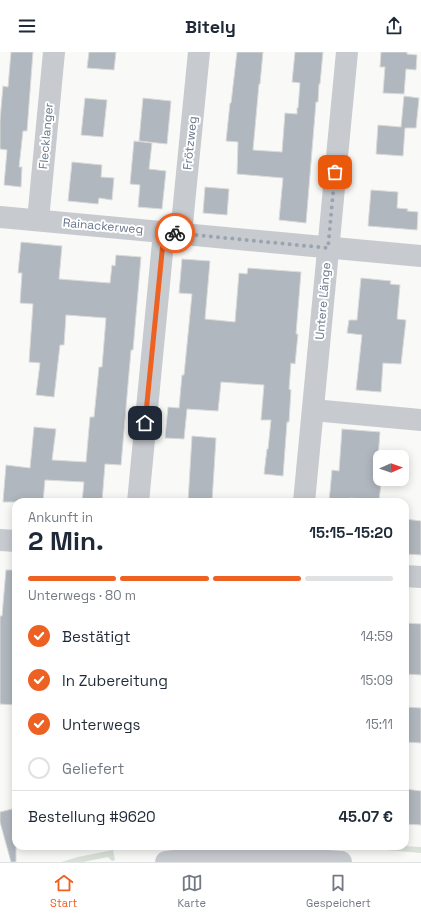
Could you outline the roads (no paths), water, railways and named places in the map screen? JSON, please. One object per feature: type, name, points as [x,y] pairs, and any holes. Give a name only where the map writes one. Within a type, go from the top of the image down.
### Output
[{"type":"street","name":"Flecklanger","points":[[38,220],[54,52]]},
{"type":"street","name":"Frötzweg","points":[[139,498],[172,233],[199,52]]},
{"type":"street","name":"Untere Länge","points":[[304,498],[347,52]]},
{"type":"street","name":"Rainackerweg","points":[[0,217],[421,256]]},
{"type":"street","points":[[0,217],[0,222]]},
{"type":"street","points":[[313,410],[421,420]]},
{"type":"street","points":[[0,540],[12,541]]},
{"type":"street","points":[[409,576],[421,577]]},
{"type":"street","points":[[166,862],[235,855],[270,855],[341,862]]}]
